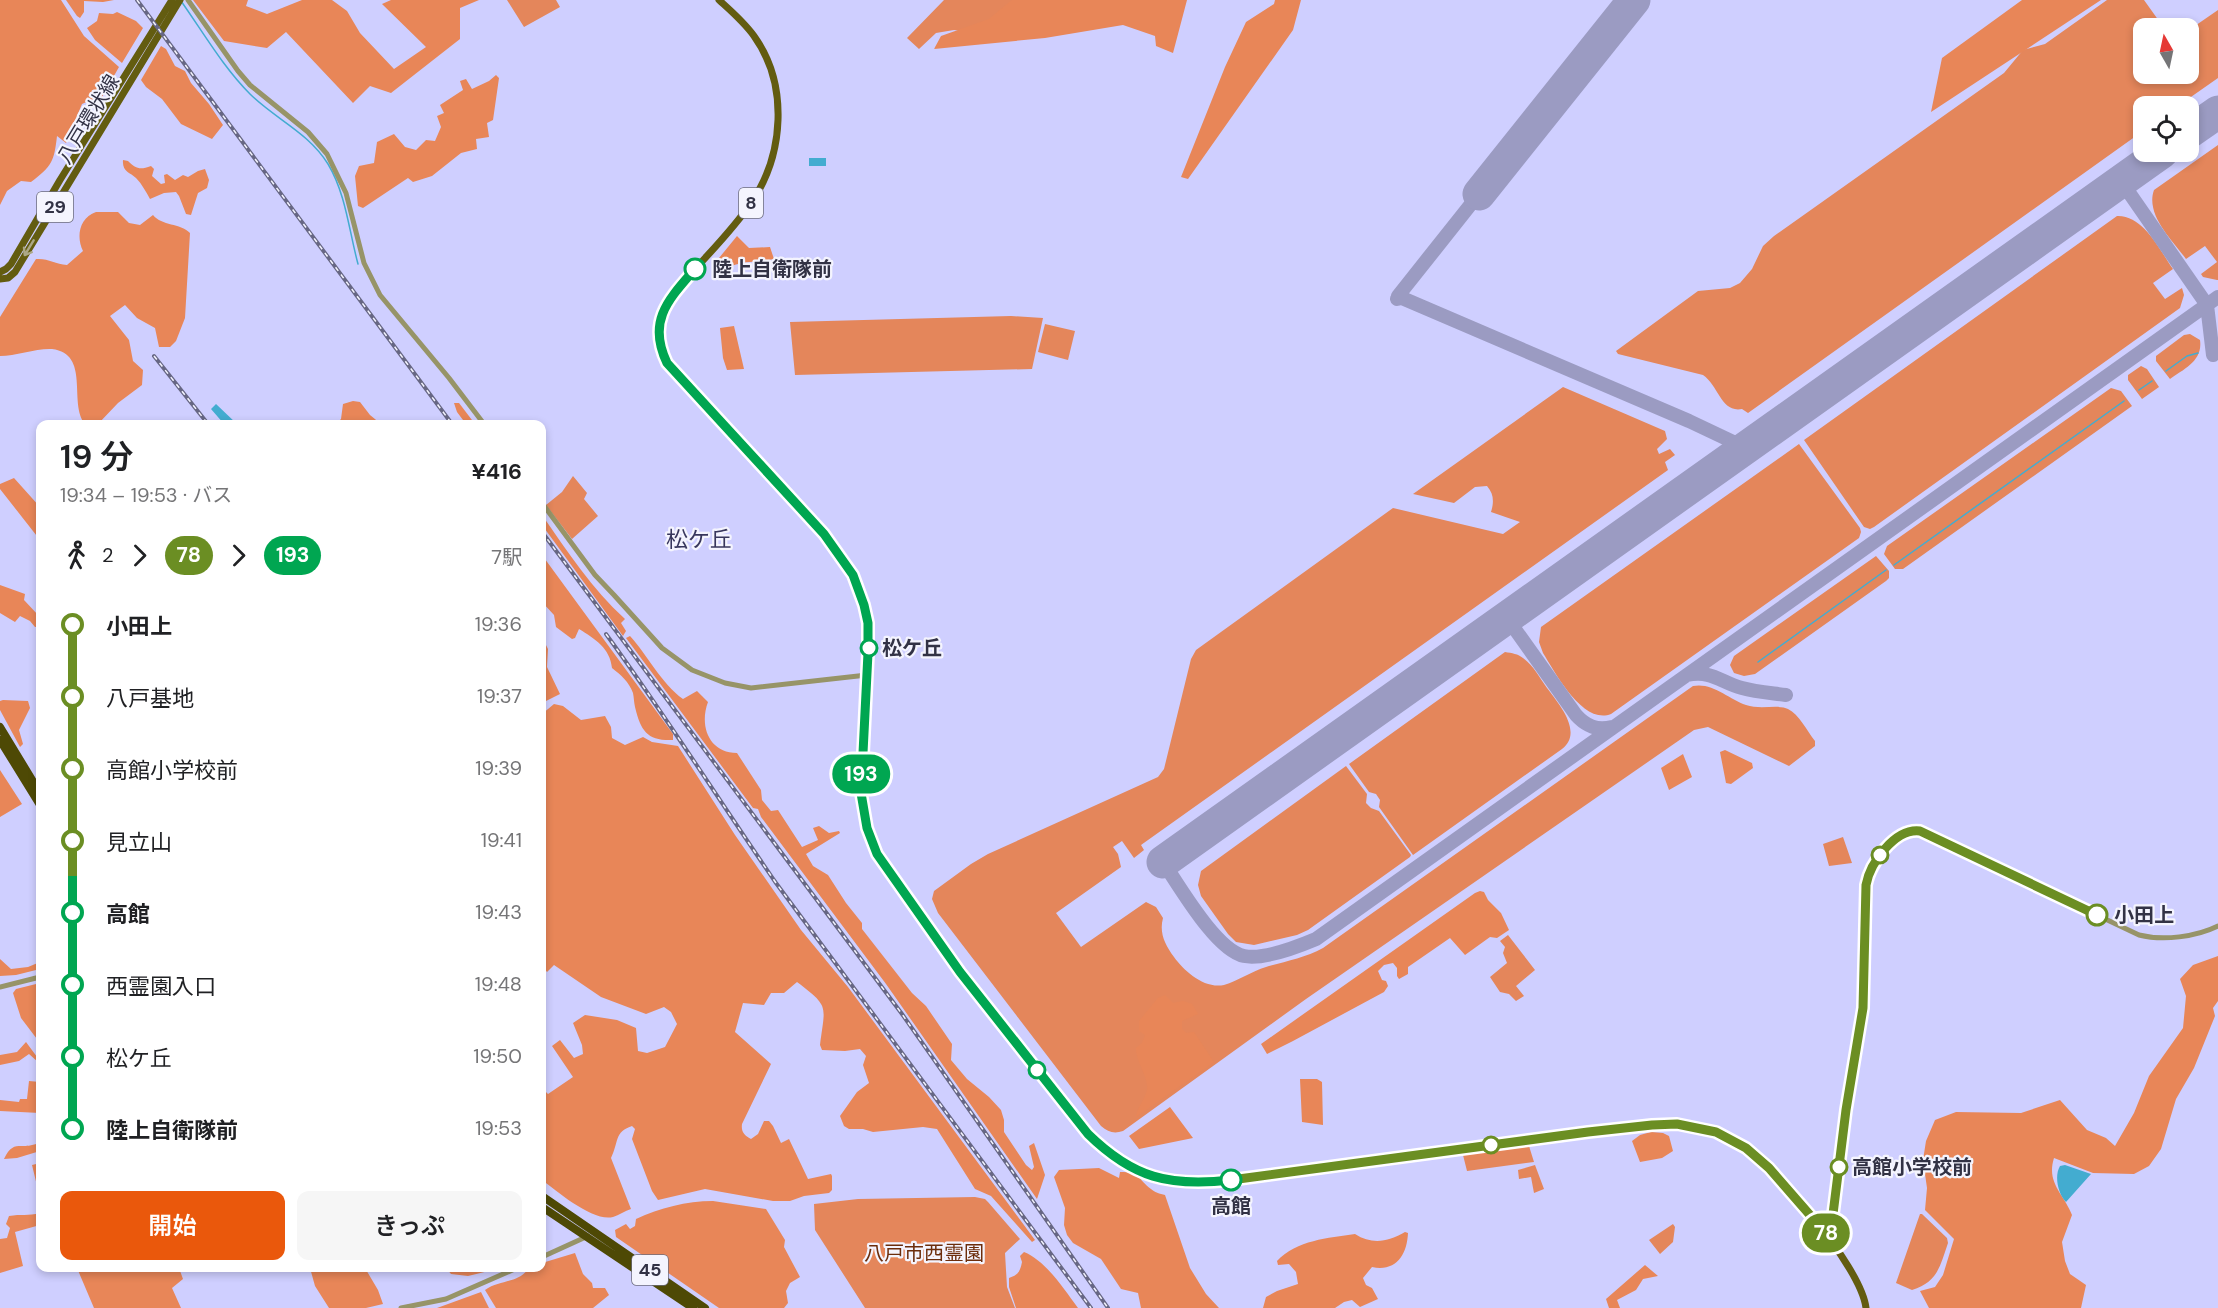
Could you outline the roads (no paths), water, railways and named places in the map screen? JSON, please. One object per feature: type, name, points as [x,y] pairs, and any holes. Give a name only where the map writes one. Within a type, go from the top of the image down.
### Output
[{"type":"highway","points":[[0,727],[36,786]]},
{"type":"highway","points":[[0,740],[36,798]]},
{"type":"highway","name":"45","points":[[546,1199],[693,1308]]},
{"type":"highway","name":"45","points":[[546,1209],[591,1234],[705,1308]]},
{"type":"main road","name":"八戸環状線","points":[[0,279],[8,278],[15,272],[171,0]]},
{"type":"main road","name":"八戸環状線","points":[[0,272],[11,264],[60,180],[100,124],[180,0]]},
{"type":"main road","name":"8","points":[[718,0],[753,35],[766,59],[777,99],[777,140],[762,185],[750,205],[666,305],[659,325],[660,345],[667,363],[675,374],[824,534],[845,563],[860,591],[868,623],[861,793],[865,820],[877,854],[960,972],[1088,1134],[1109,1154],[1130,1167],[1171,1181],[1203,1183],[1652,1125],[1677,1124],[1716,1132],[1746,1148],[1769,1168],[1830,1238],[1863,1291],[1866,1308]]},
{"type":"street","points":[[188,0],[250,85],[308,132],[327,154],[346,193],[364,263],[380,295],[481,420]]},
{"type":"street","points":[[546,508],[595,575],[662,648],[692,670],[725,683],[751,688],[867,675]]},
{"type":"street","points":[[1830,1238],[1846,1110],[1863,1008],[1868,879],[1878,857],[1907,832],[1920,831],[2139,935],[2175,937],[2202,932],[2218,926]]},
{"type":"street","points":[[0,987],[36,978]]},
{"type":"street","points":[[546,1255],[591,1234]]},
{"type":"street","points":[[401,1308],[446,1299],[508,1272]]},
{"type":"water","points":[[809,158],[826,158],[826,166],[809,166]]},
{"type":"water","points":[[216,404],[233,420],[221,420],[211,409]]},
{"type":"water","points":[[2065,1165],[2091,1174],[2066,1202],[2057,1180],[2060,1166]]},
{"type":"waterway","points":[[181,1],[240,84],[260,103],[311,143],[328,164],[343,200],[358,264]]},
{"type":"waterway","points":[[2166,371],[2187,356],[2198,353]]},
{"type":"waterway","points":[[2139,390],[2152,381]]},
{"type":"waterway","points":[[1894,565],[2124,401]]},
{"type":"waterway","points":[[1758,662],[1886,570]]},
{"type":"railway","points":[[137,0],[449,420]]},
{"type":"railway","points":[[154,356],[205,420]]},
{"type":"railway","points":[[546,537],[902,1014],[1108,1308]]},
{"type":"railway","points":[[606,634],[671,726],[776,883],[1091,1308]]},
{"type":"place","name":"陸上自衛隊前","points":[[695,269]]},
{"type":"place","name":"松ケ丘","points":[[869,648]]},
{"type":"place","name":"小田上","points":[[2097,915]]},
{"type":"place","name":"高館小学校前","points":[[1839,1167]]},
{"type":"place","name":"高館","points":[[1231,1180]]},
{"type":"district","name":"松ケ丘","points":[[699,539]]},
{"type":"park label","name":"八戸市西霊園","points":[[924,1253]]}]
